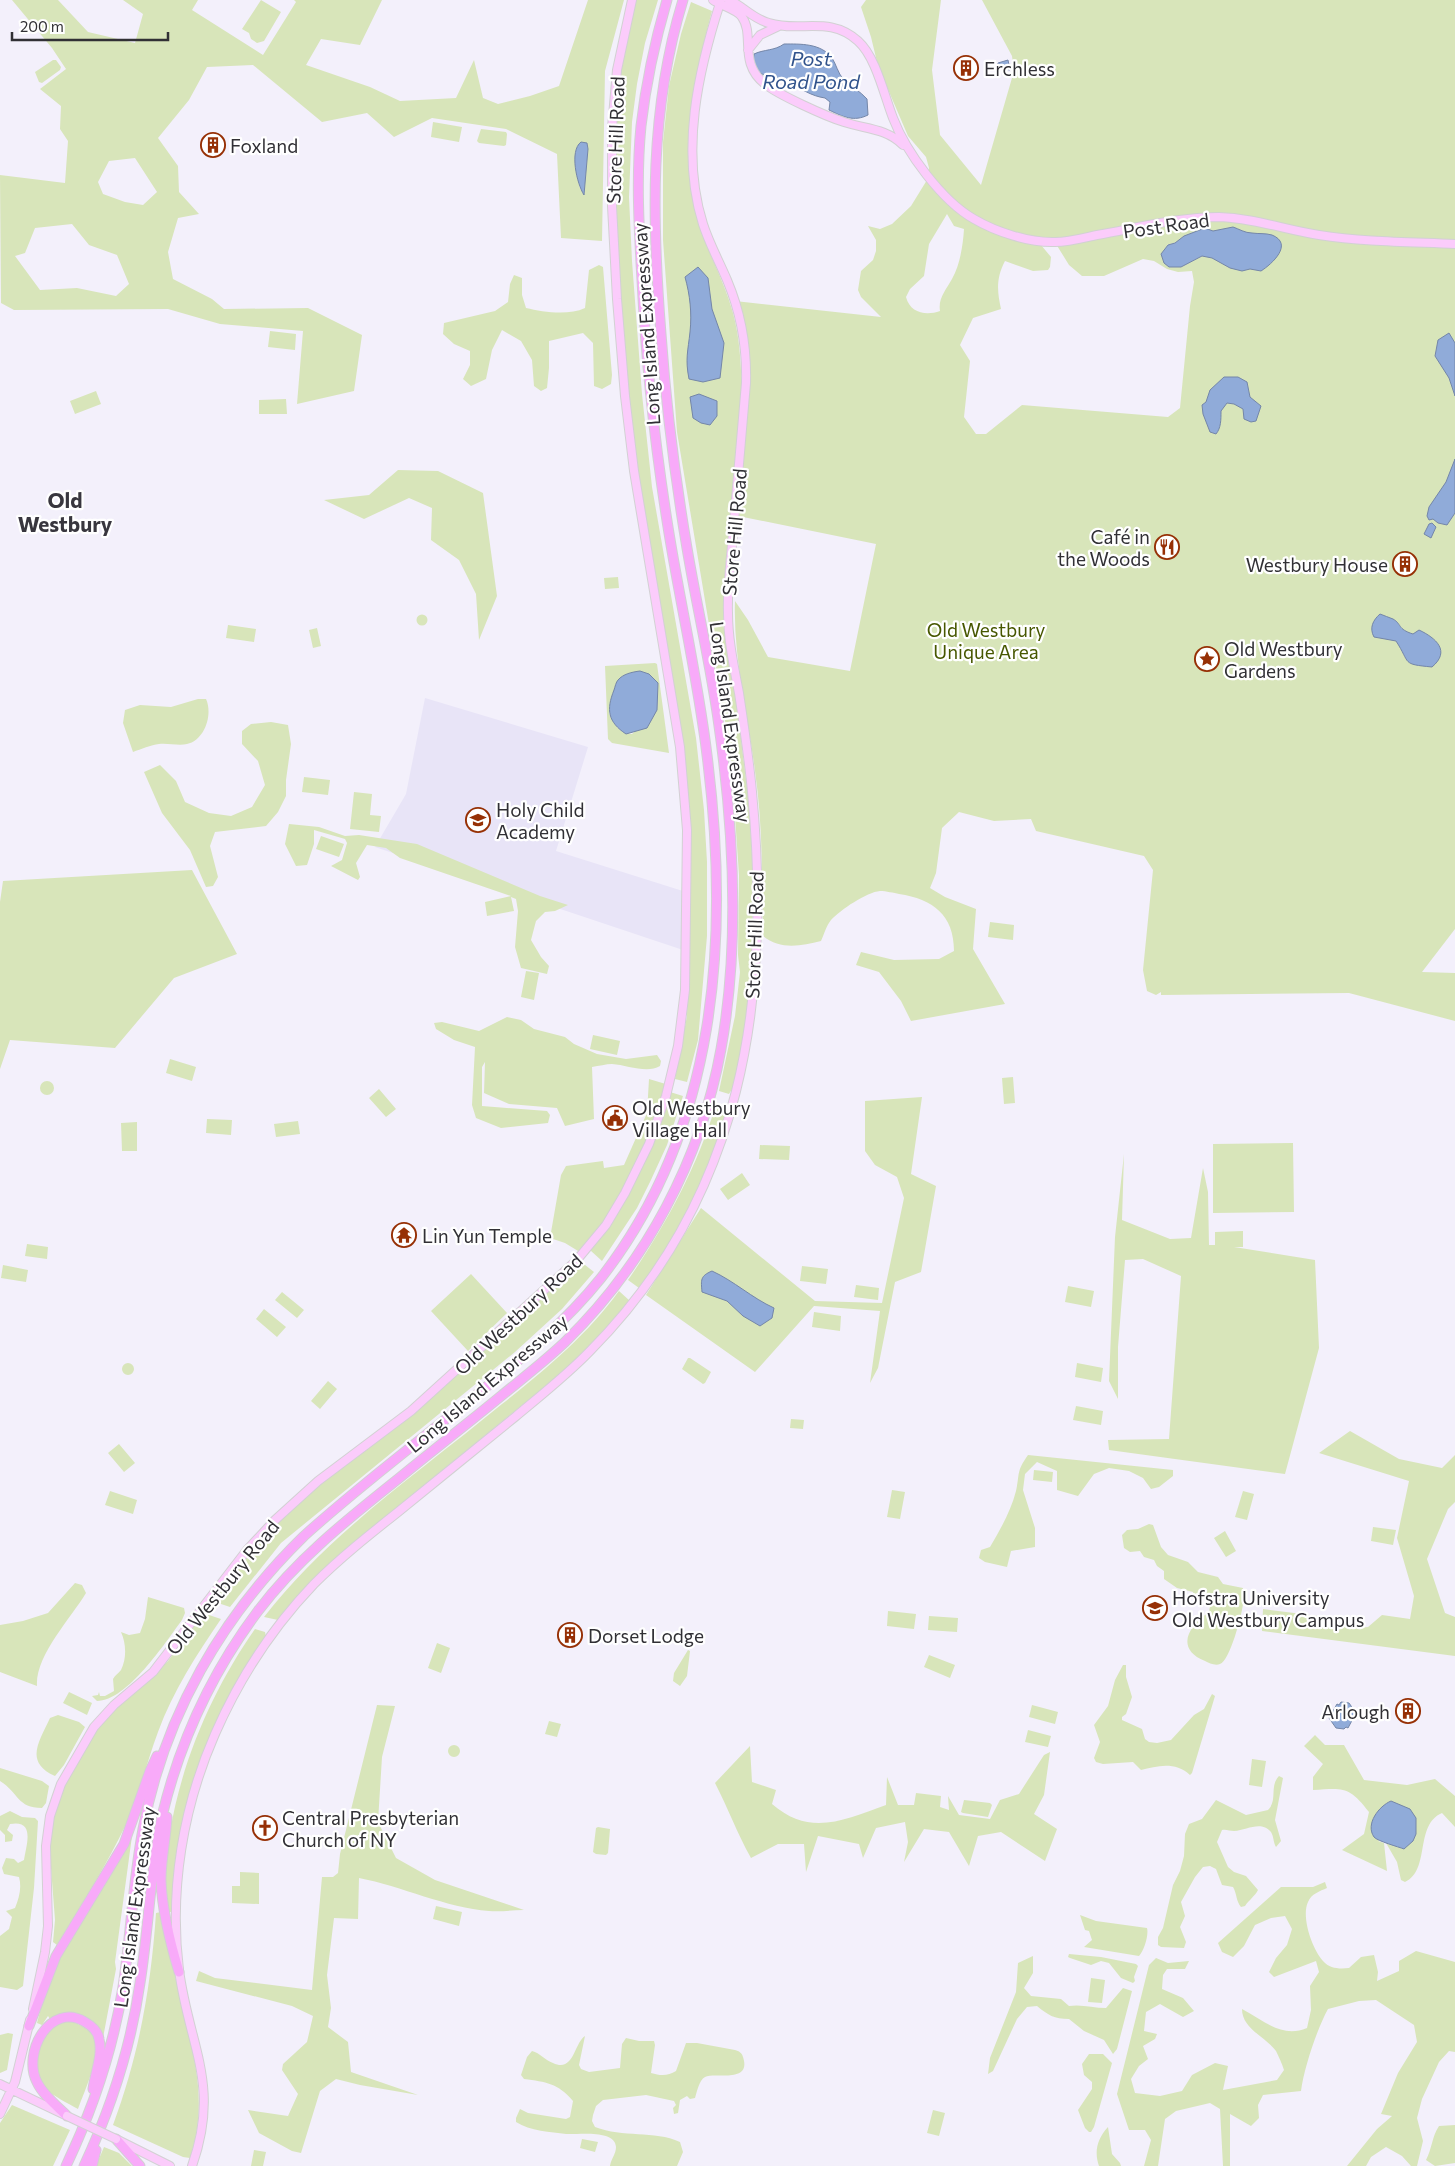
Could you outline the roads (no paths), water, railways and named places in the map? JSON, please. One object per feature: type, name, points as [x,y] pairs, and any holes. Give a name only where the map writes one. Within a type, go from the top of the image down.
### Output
[{"type":"highway","name":"Long Island Expressway","points":[[66,2166],[89,2114],[106,2062],[119,2007],[140,1848],[147,1811],[160,1764],[176,1720],[200,1670],[220,1637],[252,1593],[283,1556],[332,1511],[536,1346],[564,1319],[602,1276],[633,1231],[661,1182],[694,1094],[706,1039],[713,982],[716,907],[714,832],[705,738],[669,533],[654,430],[645,327],[639,222],[639,168],[643,111],[652,55],[666,0]]},
{"type":"highway","name":"Long Island Expressway","points":[[84,2166],[104,2121],[124,2059],[137,2003],[156,1851],[168,1794],[185,1740],[209,1689],[238,1640],[277,1588],[330,1535],[543,1362],[581,1325],[618,1282],[651,1234],[670,1201],[693,1149],[711,1095],[726,1022],[731,956],[732,890],[729,814],[718,721],[686,545],[671,434],[660,322],[655,228],[654,172],[658,116],[667,60],[682,3]]},
{"type":"highway","points":[[29,2026],[56,1956],[124,1844],[150,1771],[176,1720]]},
{"type":"highway","points":[[168,1794],[162,1863],[162,1895],[172,1948],[179,1972]]},
{"type":"highway","points":[[68,2116],[41,2088],[36,2081],[33,2070],[35,2050],[41,2035],[49,2024],[62,2018],[71,2017],[82,2020],[92,2027],[99,2038],[100,2051],[89,2114]]},
{"type":"highway","points":[[92,2166],[104,2121]]},
{"type":"highway","points":[[116,2139],[140,2166]]},
{"type":"main road","name":"Store Hill Road","points":[[632,0],[620,54],[613,107],[613,241],[622,368],[632,462],[677,729],[687,811],[685,990],[679,1040],[670,1085]]},
{"type":"main road","name":"Post Road","points":[[728,0],[759,20],[781,26],[829,26],[843,31],[856,39],[863,46],[871,60],[894,121],[910,151]]},
{"type":"main road","name":"Store Hill Road","points":[[179,1972],[176,1934],[177,1887],[181,1854],[193,1795],[217,1729],[253,1662],[283,1619],[334,1564],[556,1383],[593,1349],[621,1317],[663,1261],[691,1212],[716,1156],[734,1102],[750,1027],[756,930],[756,862],[752,791],[728,612],[746,383],[746,359],[739,314],[700,215],[692,159],[699,86],[718,1]]},
{"type":"main road","name":"Post Road","points":[[718,1],[742,16],[746,26],[748,50],[754,71],[768,86],[840,121],[886,132],[910,151],[935,183],[961,211],[990,226],[1034,240],[1065,241],[1163,223],[1218,217],[1249,220],[1322,235],[1455,244]]},
{"type":"main road","points":[[748,50],[754,40],[760,35],[771,28],[781,26]]},
{"type":"main road","points":[[886,132],[892,129],[894,121]]},
{"type":"main road","name":"Old Westbury Road","points":[[0,2114],[12,2090],[29,2026],[45,1952],[48,1926],[46,1846],[50,1816],[61,1784],[89,1734],[110,1708],[157,1668],[247,1550],[275,1520],[324,1477],[423,1400],[580,1258],[606,1225],[632,1182],[654,1132],[670,1085]]},
{"type":"main road","points":[[179,1972],[201,2068],[205,2095],[202,2132],[192,2166]]},
{"type":"main road","points":[[0,2084],[170,2166]]},
{"type":"water","name":"Post Road Pond","points":[[784,44],[810,45],[827,53],[832,58],[843,79],[867,99],[868,115],[849,118],[839,115],[829,110],[830,102],[825,98],[765,75],[756,68],[754,54],[777,48]]},
{"type":"water","points":[[1008,60],[1010,70],[997,68],[998,63]]},
{"type":"water","points":[[581,142],[587,143],[588,149],[584,195],[575,168],[575,153],[577,146]]},
{"type":"water","points":[[1233,227],[1247,232],[1272,235],[1281,243],[1279,254],[1261,271],[1250,269],[1242,271],[1230,268],[1212,258],[1202,256],[1181,267],[1169,267],[1164,263],[1161,254],[1168,245],[1175,243],[1184,236],[1205,228],[1213,231]]},
{"type":"water","points":[[698,267],[708,278],[712,309],[724,343],[720,378],[703,382],[689,379],[687,366],[691,311],[685,277]]},
{"type":"water","points":[[1449,333],[1455,343],[1455,396],[1449,378],[1435,356],[1438,340]]},
{"type":"water","points":[[1224,377],[1238,377],[1247,382],[1250,397],[1261,406],[1256,421],[1251,422],[1244,419],[1243,409],[1234,404],[1227,403],[1221,411],[1220,426],[1216,434],[1210,432],[1203,414],[1202,405],[1206,402],[1210,390]]},
{"type":"water","points":[[699,394],[717,401],[717,416],[710,425],[701,423],[693,418],[690,397]]},
{"type":"water","points":[[1455,459],[1455,513],[1447,525],[1438,523],[1433,519],[1429,520],[1427,516],[1429,507],[1446,482]]},
{"type":"water","points":[[1432,523],[1436,527],[1431,538],[1424,534],[1429,524]]},
{"type":"water","points":[[1380,614],[1393,619],[1408,632],[1413,634],[1419,630],[1436,641],[1441,650],[1438,661],[1432,667],[1411,664],[1396,641],[1374,637],[1372,624]]},
{"type":"water","points":[[640,671],[649,674],[658,683],[657,710],[647,728],[626,734],[612,720],[610,715],[611,697],[620,678]]},
{"type":"water","points":[[712,1271],[774,1308],[772,1318],[760,1326],[743,1316],[727,1301],[702,1292],[702,1279]]},
{"type":"water","points":[[1341,1702],[1349,1703],[1356,1713],[1348,1728],[1344,1729],[1336,1728],[1329,1718],[1337,1704],[1339,1705]]},
{"type":"water","points":[[1391,1801],[1410,1809],[1416,1818],[1416,1834],[1413,1841],[1404,1849],[1376,1839],[1372,1832],[1372,1821],[1378,1811]]},
{"type":"place","name":"Erchless","points":[[966,68]]},
{"type":"place","name":"Foxland","points":[[213,145]]},
{"type":"place","name":"Café in the Woods","points":[[1167,547]]},
{"type":"place","name":"Westbury House","points":[[1405,564]]},
{"type":"place","name":"Old Westbury Gardens","points":[[1207,659]]},
{"type":"place","name":"Holy Child Academy","points":[[478,820]]},
{"type":"place","name":"Old Westbury Village Hall","points":[[615,1118]]},
{"type":"place","name":"Lin Yun Temple","points":[[404,1235]]},
{"type":"place","name":"Hofstra University Old Westbury Campus","points":[[1155,1608]]},
{"type":"place","name":"Dorset Lodge","points":[[570,1635]]},
{"type":"place","name":"Arlough","points":[[1408,1711]]},
{"type":"place","name":"Central Presbyterian Church of NY","points":[[265,1828]]},
{"type":"district","name":"Old Westbury","points":[[65,511]]},
{"type":"park label","name":"Old Westbury Unique Area","points":[[986,640]]}]
